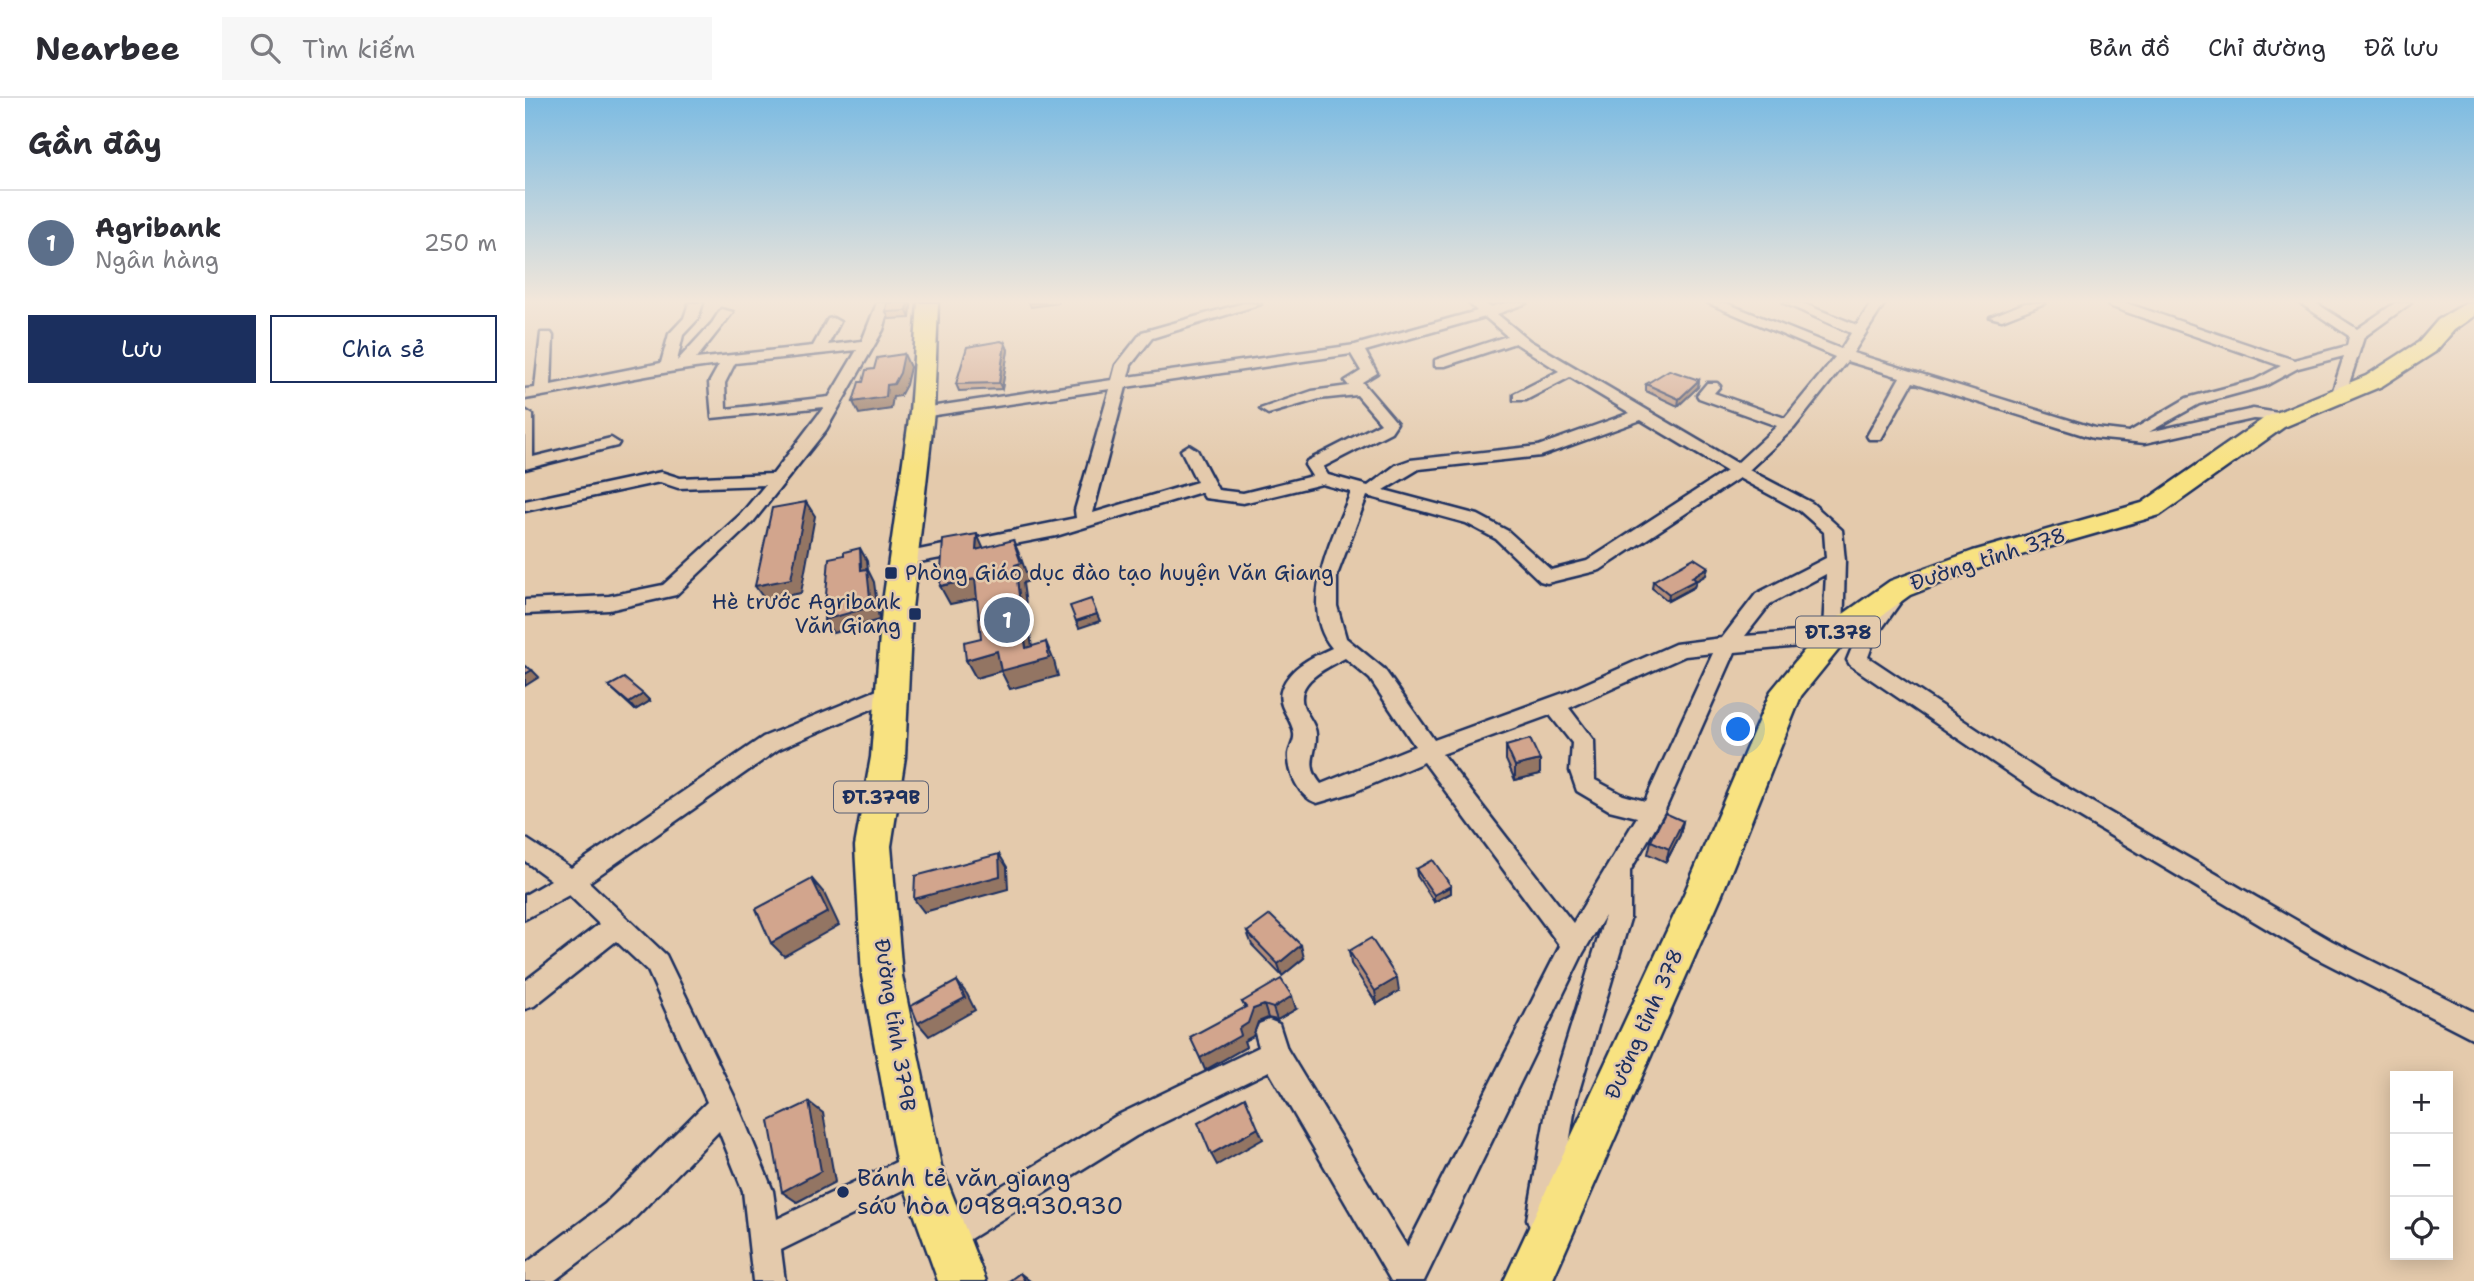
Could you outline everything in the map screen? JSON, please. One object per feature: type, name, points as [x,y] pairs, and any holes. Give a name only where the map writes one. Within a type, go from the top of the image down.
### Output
[{"type":"main road","name":"Đường tỉnh 379B","points":[[925,358],[922,412],[904,559],[888,757],[873,846],[882,976],[919,1166],[962,1281]]},
{"type":"main road","name":"Đường tỉnh 378","points":[[1532,1275],[1703,894],[1787,691],[1833,636],[1900,588],[1983,557],[2151,509],[2189,484],[2234,448],[2285,418],[2374,381],[2410,358]]},
{"type":"street","points":[[543,391],[545,358]]},
{"type":"street","points":[[668,366],[670,358]]},
{"type":"street","points":[[685,364],[688,358]]},
{"type":"street","points":[[525,394],[617,379],[668,366],[728,358]]},
{"type":"street","points":[[730,358],[717,383],[718,415],[836,401]]},
{"type":"street","points":[[525,607],[609,603],[669,590],[747,518],[820,427],[860,358]]},
{"type":"street","points":[[1086,522],[1084,510],[1128,358]]},
{"type":"street","points":[[922,412],[1288,358]]},
{"type":"street","points":[[1322,478],[1313,465],[1385,429],[1389,423],[1353,381],[1369,373],[1361,358]]},
{"type":"street","points":[[1440,363],[1454,358]]},
{"type":"street","points":[[1346,649],[1307,670],[1292,690],[1293,711],[1305,731],[1301,752],[1309,789],[1324,793],[1429,750],[1554,705],[1682,649],[1833,636],[1836,561],[1833,530],[1805,507],[1738,471],[1550,358]]},
{"type":"street","points":[[1189,450],[1211,495],[1243,498],[1322,478],[1472,519],[1502,535],[1547,577],[1593,566],[1738,471],[1788,425],[1841,358]]},
{"type":"street","points":[[1854,358],[2093,433],[2145,438],[2253,414],[2285,418]]},
{"type":"street","points":[[2273,358],[2293,365]]},
{"type":"street","points":[[2129,437],[2193,401],[2260,383],[2311,358]]},
{"type":"street","points":[[2340,393],[2351,358]]},
{"type":"street","points":[[1520,397],[1570,371]]},
{"type":"street","points":[[1875,436],[1909,375]]},
{"type":"street","points":[[1712,386],[1705,395],[1788,425]]},
{"type":"street","points":[[1268,409],[1317,394],[1361,390]]},
{"type":"street","points":[[1574,945],[1440,769],[1377,674],[1336,641],[1327,606],[1328,575],[1366,491],[1402,469],[1416,464],[1541,451],[1642,414]]},
{"type":"street","points":[[525,415],[525,464],[611,443]]},
{"type":"street","points":[[525,506],[661,477],[678,483],[779,479]]},
{"type":"street","points":[[904,559],[1086,522],[1207,485]]},
{"type":"street","points":[[1407,1278],[1574,945],[1652,812],[1727,646],[1763,599],[1836,561]]},
{"type":"street","points":[[1900,588],[1866,636],[1857,660],[2042,784],[2323,949],[2474,1026]]},
{"type":"street","points":[[525,908],[571,881],[771,743],[892,692]]},
{"type":"street","points":[[1554,705],[1583,742],[1581,771],[1585,785],[1617,803],[1652,812]]},
{"type":"street","points":[[525,848],[571,881],[657,963],[724,1106],[758,1191],[769,1281]]},
{"type":"street","points":[[1532,1275],[1553,1142],[1569,1076],[1617,919],[1619,868]]},
{"type":"street","points":[[525,997],[617,925]]},
{"type":"street","points":[[944,1238],[1126,1126],[1272,1044],[1407,1278]]},
{"type":"street","points":[[528,1281],[616,1214],[724,1106]]},
{"type":"street","points":[[764,1242],[919,1166]]},
{"type":"building","points":[[877,358],[903,358],[894,384],[887,385],[886,397],[853,402],[866,370],[874,369]]},
{"type":"building","points":[[964,358],[1003,358],[999,383],[956,384]]},
{"type":"building","points":[[1669,370],[1699,380],[1679,399],[1646,384]]},
{"type":"building","points":[[806,502],[791,579],[755,586],[772,508]]},
{"type":"building","points":[[977,534],[976,550],[1013,540],[1021,563],[1015,565],[1026,648],[1046,642],[1049,658],[1001,671],[997,651],[966,660],[964,642],[981,638],[975,579],[940,586],[943,540]]},
{"type":"building","points":[[860,548],[861,570],[867,569],[871,607],[824,620],[829,558]]},
{"type":"building","points":[[1694,558],[1708,567],[1692,577],[1696,580],[1669,594],[1653,581]]},
{"type":"building","points":[[1091,599],[1097,614],[1076,621],[1070,606]]},
{"type":"building","points":[[624,678],[643,694],[629,703],[609,686]]},
{"type":"building","points":[[1530,739],[1540,760],[1515,766],[1506,746]]},
{"type":"building","points":[[1665,813],[1683,821],[1669,849],[1651,841]]},
{"type":"building","points":[[999,854],[1000,876],[914,899],[915,876]]},
{"type":"building","points":[[1433,860],[1451,886],[1434,895],[1416,869]]},
{"type":"building","points":[[812,879],[828,912],[771,943],[756,909]]},
{"type":"building","points":[[1270,915],[1301,945],[1278,964],[1247,932]]},
{"type":"building","points":[[1371,938],[1397,978],[1375,991],[1349,951]]},
{"type":"building","points":[[1281,979],[1292,996],[1273,1008],[1264,1005],[1253,1009],[1248,1023],[1239,1029],[1241,1035],[1200,1058],[1190,1037],[1246,1007],[1242,1002]]},
{"type":"building","points":[[957,981],[965,998],[918,1023],[911,1006]]},
{"type":"building","points":[[1245,1097],[1258,1128],[1211,1154],[1198,1123]]},
{"type":"building","points":[[809,1102],[821,1171],[782,1192],[769,1121]]},
{"type":"building","points":[[1020,1273],[1025,1281],[1009,1281]]},
{"type":"place","name":"Phòng Giáo dục đào tạo huyện Văn Giang","points":[[891,573]]},
{"type":"place","name":"Hè trước Agribank Văn Giang","points":[[915,614]]},
{"type":"place","name":"Agribank","points":[[1007,620]]},
{"type":"place","name":"Bánh tẻ văn giang sáu hòa 0989.930.930","points":[[843,1192]]}]
